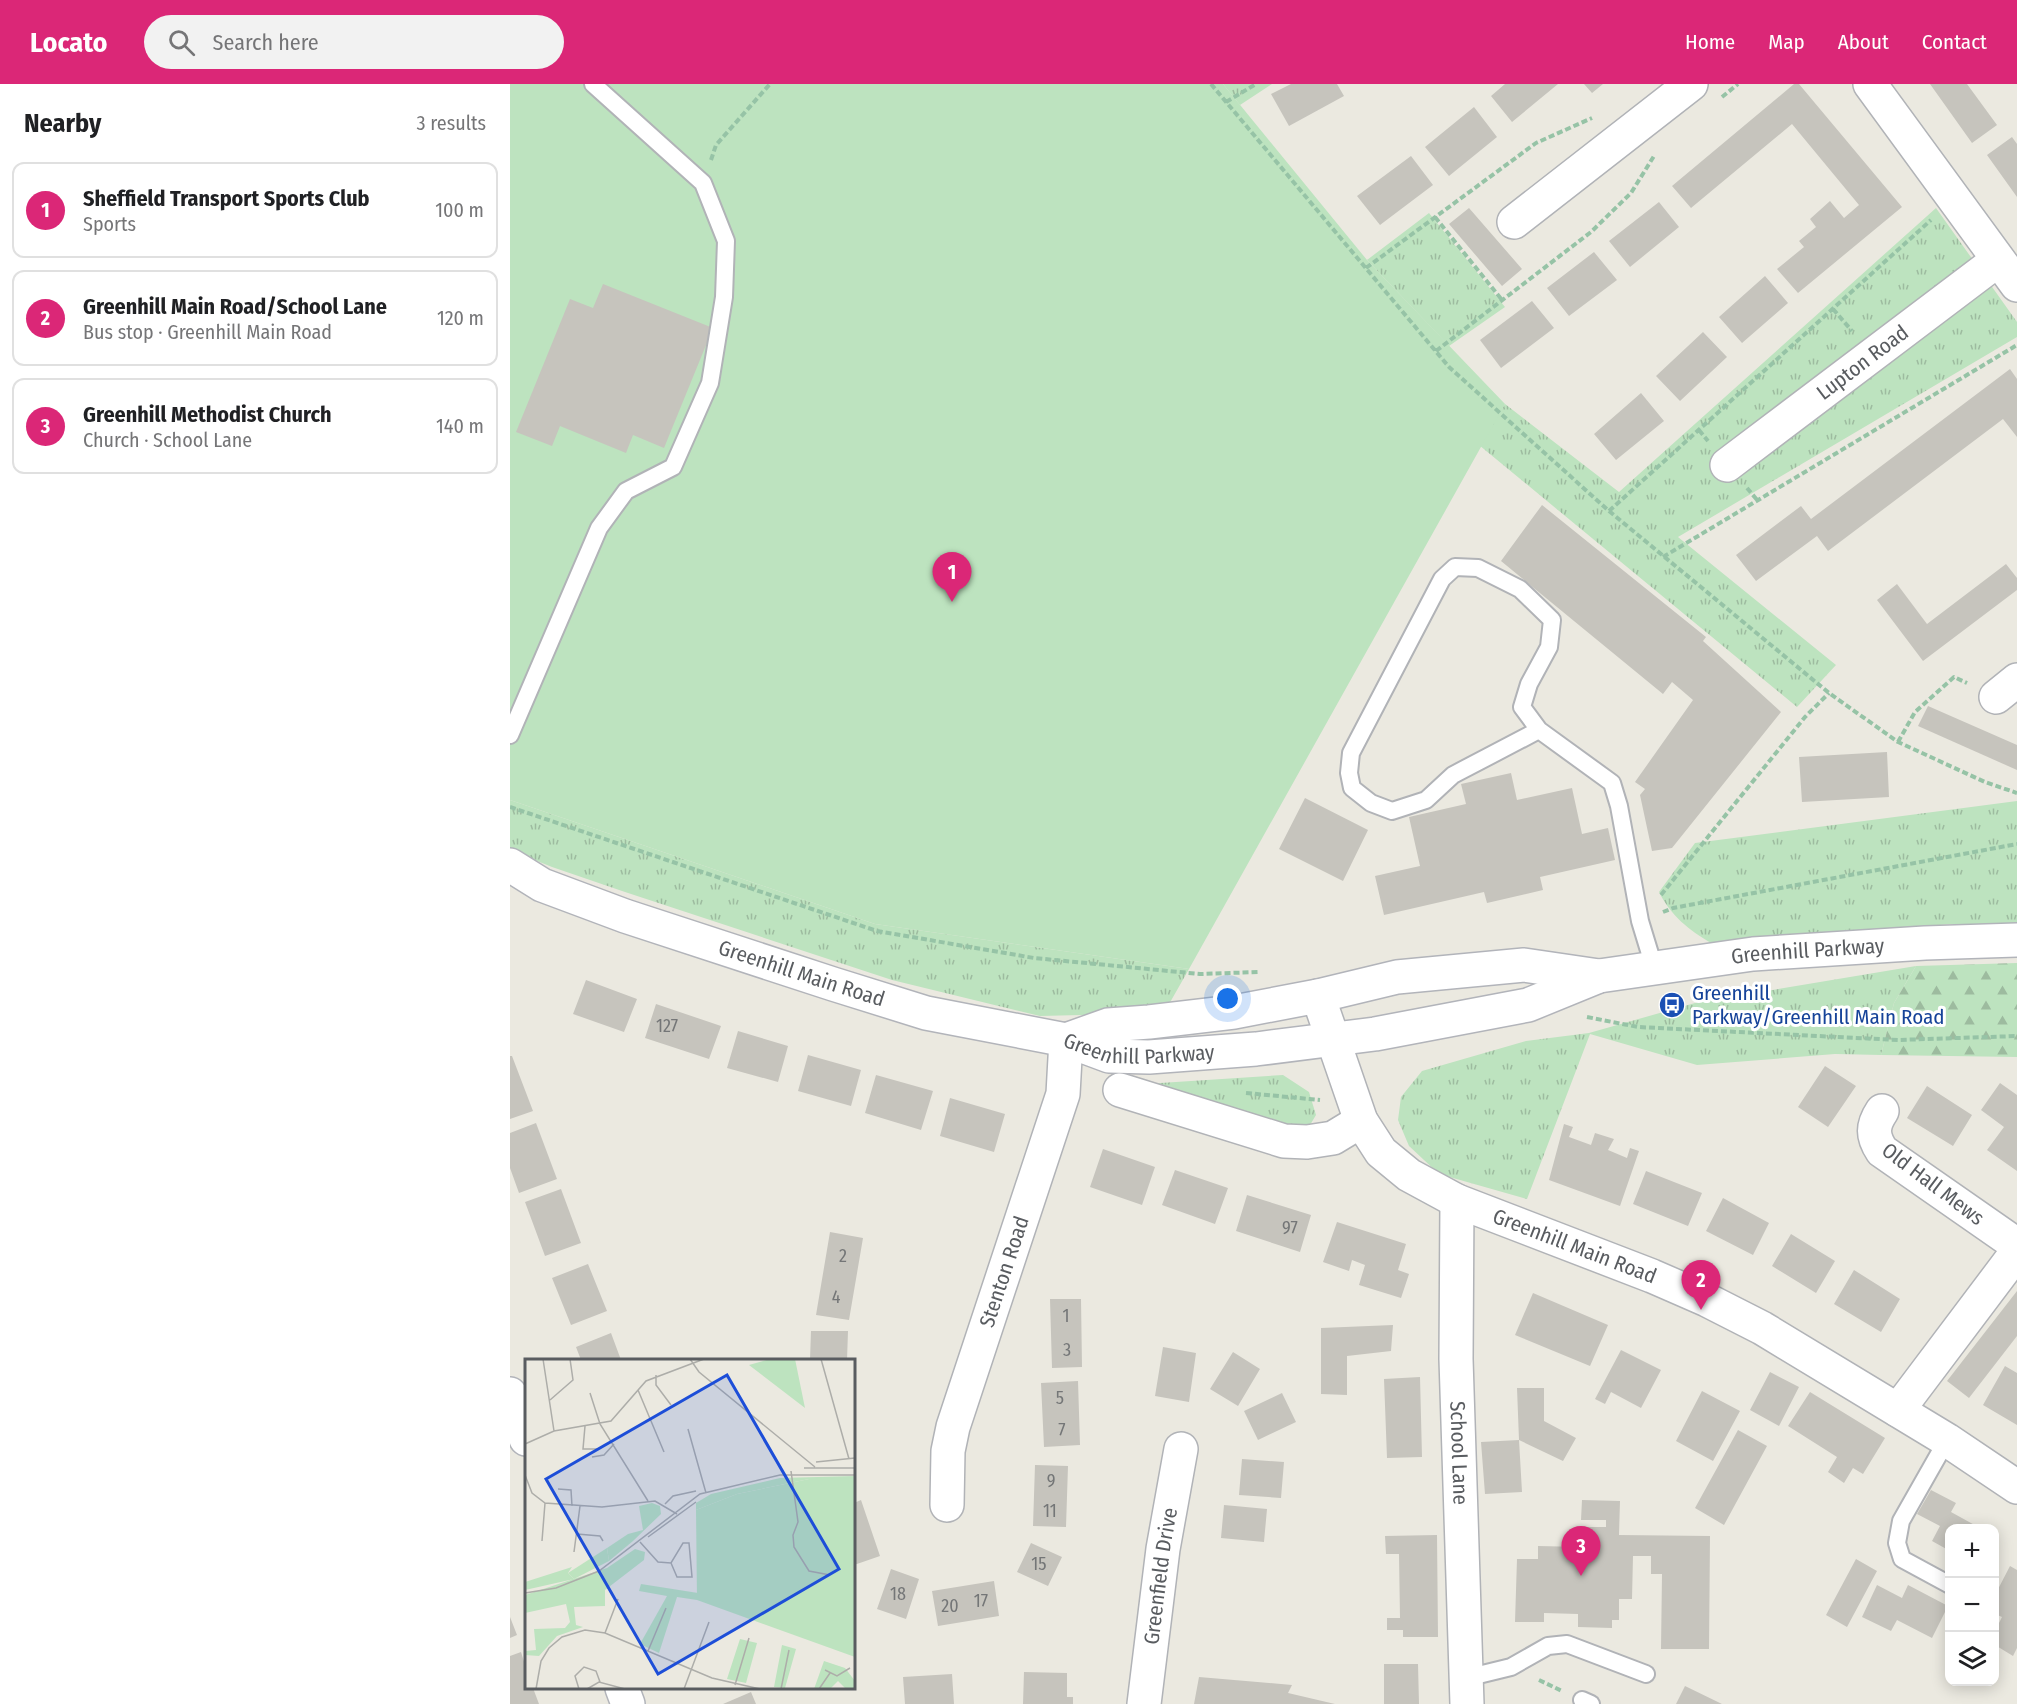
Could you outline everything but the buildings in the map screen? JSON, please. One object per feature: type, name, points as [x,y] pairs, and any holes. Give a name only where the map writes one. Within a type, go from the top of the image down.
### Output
[{"type":"street","points":[[1514,222],[1691,84]]},
{"type":"street","name":"Lupton Road","points":[[1727,465],[2007,272],[1870,84]]},
{"type":"street","name":"Greenhill Main Road","points":[[510,866],[542,885],[625,916],[917,1010],[1066,1040]]},
{"type":"street","name":"Greenhill Main Road","points":[[510,882],[542,885]]},
{"type":"street","name":"Greenhill Parkway","points":[[1066,1040],[1108,1056],[1149,1057],[1256,1049],[1375,1034],[1528,1005],[1599,976],[1654,967],[1753,954],[1926,943],[2017,940]]},
{"type":"street","name":"Greenhill Parkway","points":[[1066,1040],[1107,1025],[1234,1012],[1318,996],[1397,977],[1524,965],[1599,976]]},
{"type":"street","name":"Greenhill Main Road","points":[[1318,996],[1361,1120],[1382,1152],[1409,1175],[1457,1201],[1652,1276],[1707,1300],[1762,1328],[1947,1440],[2017,1487]]},
{"type":"street","name":"Stenton Road","points":[[947,1505],[948,1451],[953,1427],[1063,1094],[1066,1040]]},
{"type":"street","points":[[1120,1090],[1284,1141],[1307,1142],[1333,1138],[1361,1120]]},
{"type":"street","name":"Old Hall Mews","points":[[1882,1111],[1874,1123],[1874,1139],[1882,1151],[2017,1245]]},
{"type":"street","name":"School Lane","points":[[1457,1201],[1456,1359],[1466,1691]]},
{"type":"street","points":[[1898,1410],[2017,1252]]},
{"type":"street","points":[[510,1394],[525,1436]]},
{"type":"street","name":"Greenfield Drive","points":[[1144,1704],[1163,1548],[1181,1449]]},
{"type":"street","points":[[622,1689],[628,1704]]},
{"type":"lane","points":[[510,735],[599,528],[626,491],[673,467],[710,383],[724,297],[726,241],[704,183],[593,84]]},
{"type":"lane","points":[[1539,730],[1454,775],[1426,800],[1392,811],[1371,803],[1352,788],[1348,773],[1351,753],[1442,579],[1455,567],[1478,568],[1520,590],[1552,620],[1549,646],[1529,684],[1522,707],[1539,730],[1612,783],[1619,806],[1640,921],[1654,967]]},
{"type":"lane","points":[[1945,1582],[1902,1559],[1897,1544],[1901,1521],[1947,1440]]},
{"type":"lane","points":[[1466,1691],[1548,1646],[1567,1644],[1646,1674]]},
{"type":"path","points":[[704,183],[716,146],[770,84]]},
{"type":"path","points":[[1211,84],[1449,367],[1610,512],[1829,693],[1898,742],[1985,782],[2017,793]]},
{"type":"path","points":[[1226,102],[1256,84]]},
{"type":"path","points":[[1721,98],[1738,84]]},
{"type":"path","points":[[1366,268],[1536,143],[1596,116]]},
{"type":"path","points":[[1436,351],[1591,232],[1630,193],[1655,155]]},
{"type":"path","points":[[1610,512],[1954,198]]},
{"type":"path","points":[[1435,217],[1502,300]]},
{"type":"path","points":[[1664,557],[2017,345]]},
{"type":"path","points":[[1898,742],[1915,712],[1954,677],[2007,688]]},
{"type":"path","points":[[1640,921],[1805,717],[1829,693]]},
{"type":"path","points":[[510,807],[877,931],[1034,958],[1200,974],[1260,972]]},
{"type":"path","points":[[1640,921],[1673,908],[2017,844]]},
{"type":"path","points":[[1583,1016],[1638,1026],[1898,1040],[2017,1036]]},
{"type":"path","points":[[1511,1667],[1587,1702]]},
{"type":"green space","points":[[510,84],[1223,84],[1367,260],[1505,404],[1189,969],[875,924],[510,800]]},
{"type":"green space","points":[[1223,84],[1272,84],[1240,105]]},
{"type":"green space","points":[[1936,208],[2017,322],[2017,337],[1678,537],[1836,665],[1797,707],[1479,445],[1505,404],[1619,492]]},
{"type":"green space","points":[[1429,213],[1505,307],[1449,346],[1367,260]]},
{"type":"green space","points":[[510,800],[875,924],[1189,969],[1164,1013],[1040,1016],[892,980],[625,892],[510,850]]},
{"type":"green space","points":[[2017,801],[2017,926],[1952,924],[1711,943],[1681,922],[1659,892],[1695,843]]},
{"type":"green space","points":[[2017,963],[2017,1057],[1881,1055],[1894,1003],[1916,966]]},
{"type":"green space","points":[[1916,966],[1894,1003],[1881,1055],[1835,1054],[1697,1065],[1590,1034],[1527,1199],[1439,1174],[1409,1146],[1398,1120],[1401,1097],[1422,1071],[1526,1041],[1589,1033],[1695,1003]]},
{"type":"green space","points":[[1283,1075],[1309,1092],[1316,1115],[1310,1125],[1297,1135],[1145,1084]]},
{"type":"place","name":"Sheffield Transport Sports Club","points":[[952,602]]},
{"type":"place","name":"Greenhill Parkway/Greenhill Main Road","points":[[1672,1005]]},
{"type":"place","name":"Greenhill Main Road/School Lane","points":[[1701,1310]]},
{"type":"place","name":"Greenhill Methodist Church","points":[[1581,1576]]}]
